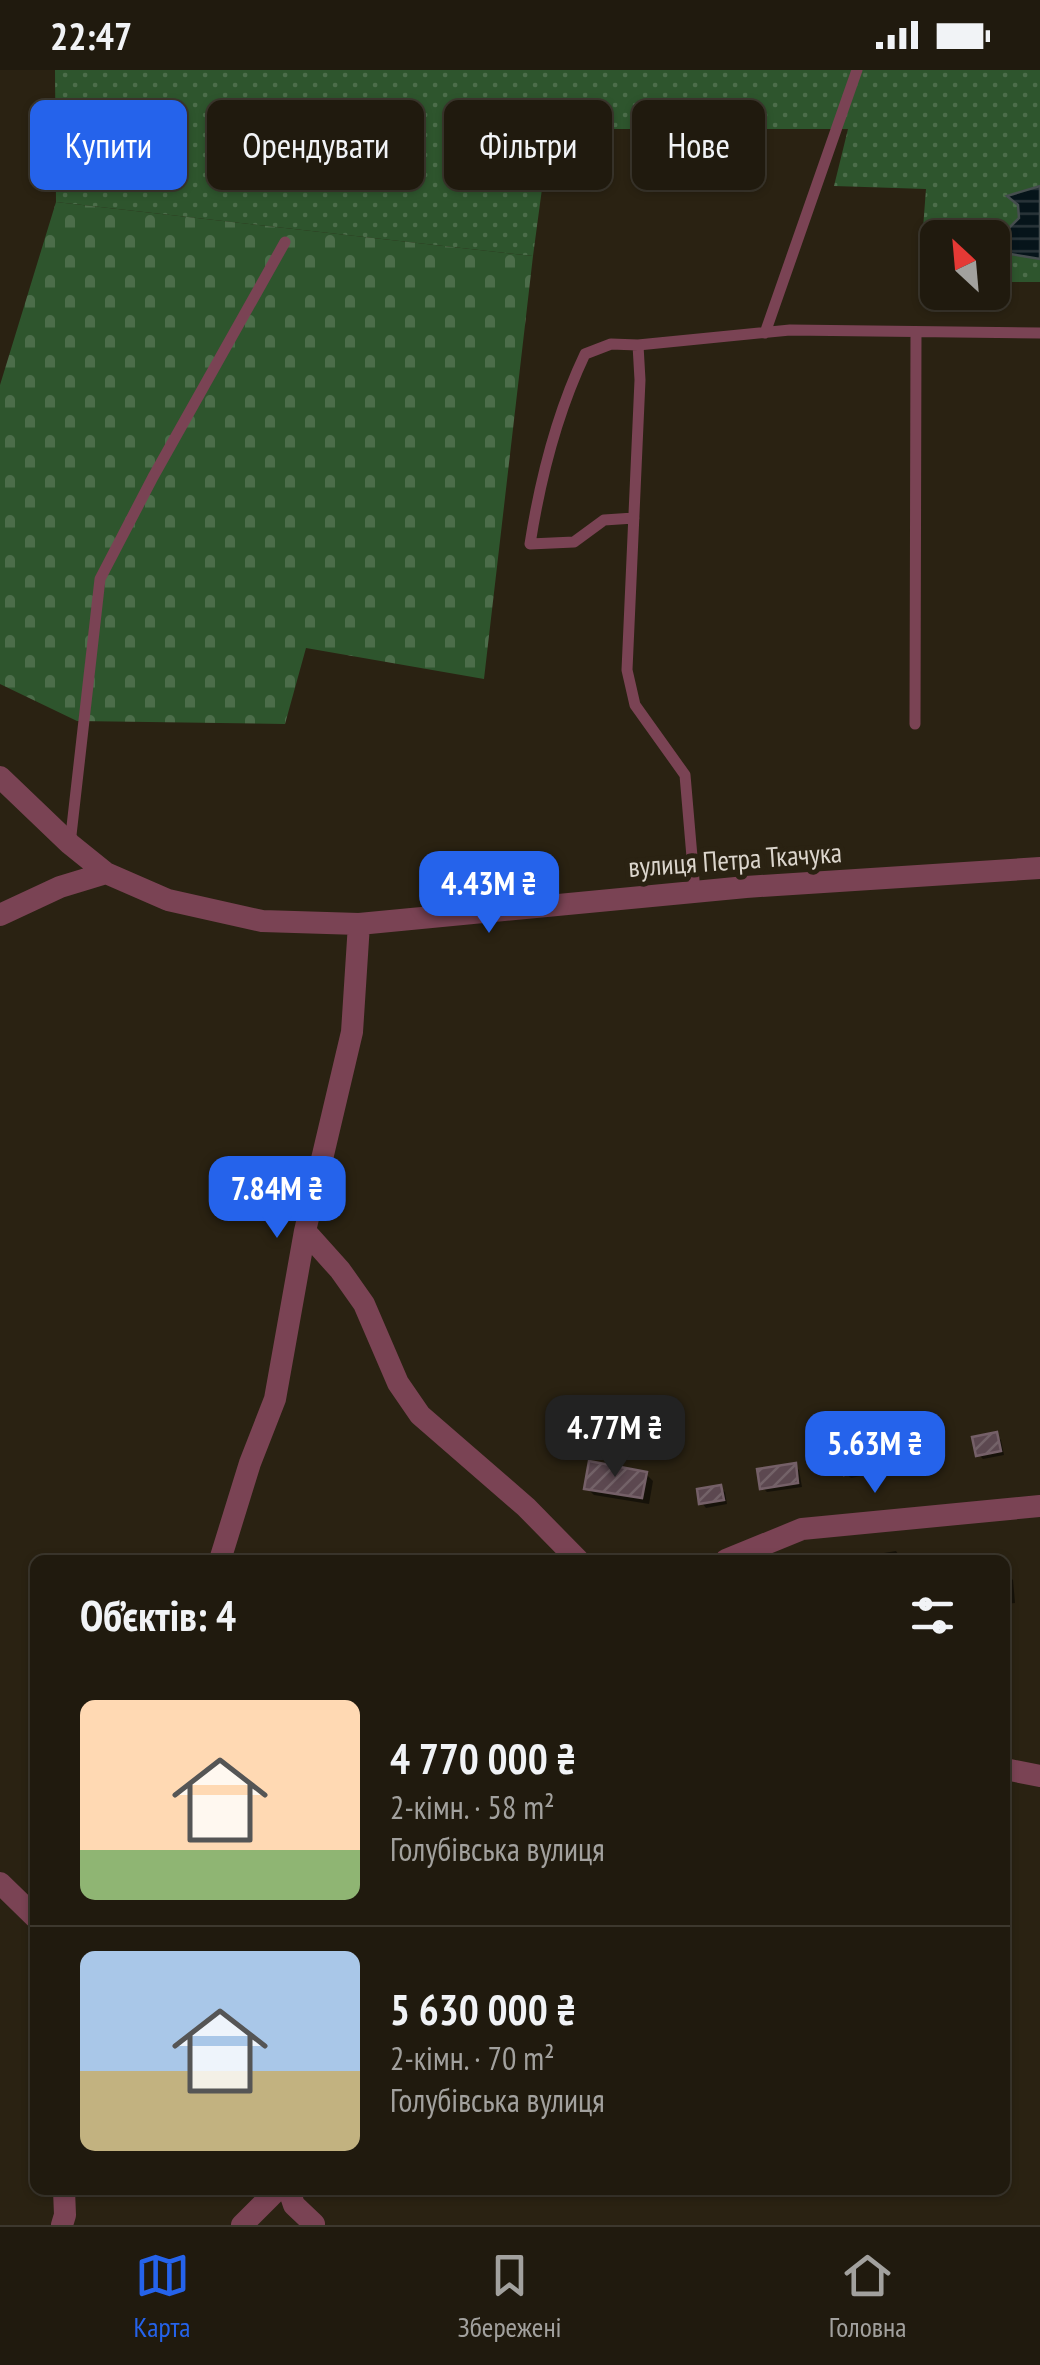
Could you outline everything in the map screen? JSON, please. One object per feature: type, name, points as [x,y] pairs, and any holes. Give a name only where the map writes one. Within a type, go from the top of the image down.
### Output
[{"type":"street","name":"вулиця Петра Ткачука","points":[[0,776],[70,844],[106,872],[168,900],[262,920],[359,924],[694,892],[1040,868]]},
{"type":"street","points":[[0,915],[60,887],[106,872]]},
{"type":"street","points":[[222,1555],[274,1400],[305,1230],[352,1032],[359,924]]},
{"type":"street","points":[[305,1230],[364,1304],[398,1383],[420,1415],[526,1507],[573,1555]]},
{"type":"street","points":[[739,1555],[802,1530],[1040,1506]]},
{"type":"street","points":[[1010,1770],[1040,1776]]},
{"type":"street","points":[[0,1883],[30,1912]]},
{"type":"street","points":[[62,2225],[64,2195]]},
{"type":"street","points":[[242,2225],[272,2195]]},
{"type":"street","points":[[291,2195],[294,2205],[314,2224]]},
{"type":"lane","points":[[765,333],[857,70]]},
{"type":"lane","points":[[70,844],[100,580],[285,242]]},
{"type":"lane","points":[[634,518],[604,520],[574,542],[530,544],[552,446],[585,354],[611,344],[638,345],[790,330],[1040,333]]},
{"type":"lane","points":[[915,724],[916,332]]},
{"type":"lane","points":[[638,345],[640,380],[627,670],[635,705],[686,775],[694,892]]},
{"type":"green space","points":[[55,70],[1040,70],[1040,186],[1008,196],[1018,205],[1019,218],[1010,227],[1010,220],[924,220],[926,189],[834,186],[848,129],[765,129],[765,100],[632,100],[632,129],[612,129],[612,100],[444,100],[444,190],[542,190],[533,256],[56,202],[56,190],[187,190],[187,100],[55,100]]},
{"type":"green space","points":[[56,202],[533,256],[484,679],[306,648],[285,724],[77,721],[0,684],[0,385]]},
{"type":"green space","points":[[1010,253],[1040,259],[1040,282],[1010,282]]},
{"type":"shaded area","points":[[1040,186],[1040,259],[1010,254],[1010,227],[1019,218],[1018,205],[1007,196]]},
{"type":"building","points":[[931,1417],[940,1452],[905,1460],[896,1426]]},
{"type":"building","points":[[997,1432],[1001,1451],[976,1456],[972,1437]]},
{"type":"building","points":[[871,1455],[874,1469],[844,1475],[841,1461]]},
{"type":"building","points":[[589,1461],[647,1472],[642,1498],[584,1489]]},
{"type":"building","points":[[796,1463],[798,1483],[760,1489],[757,1469]]},
{"type":"building","points":[[721,1485],[724,1500],[699,1504],[697,1489]]}]
